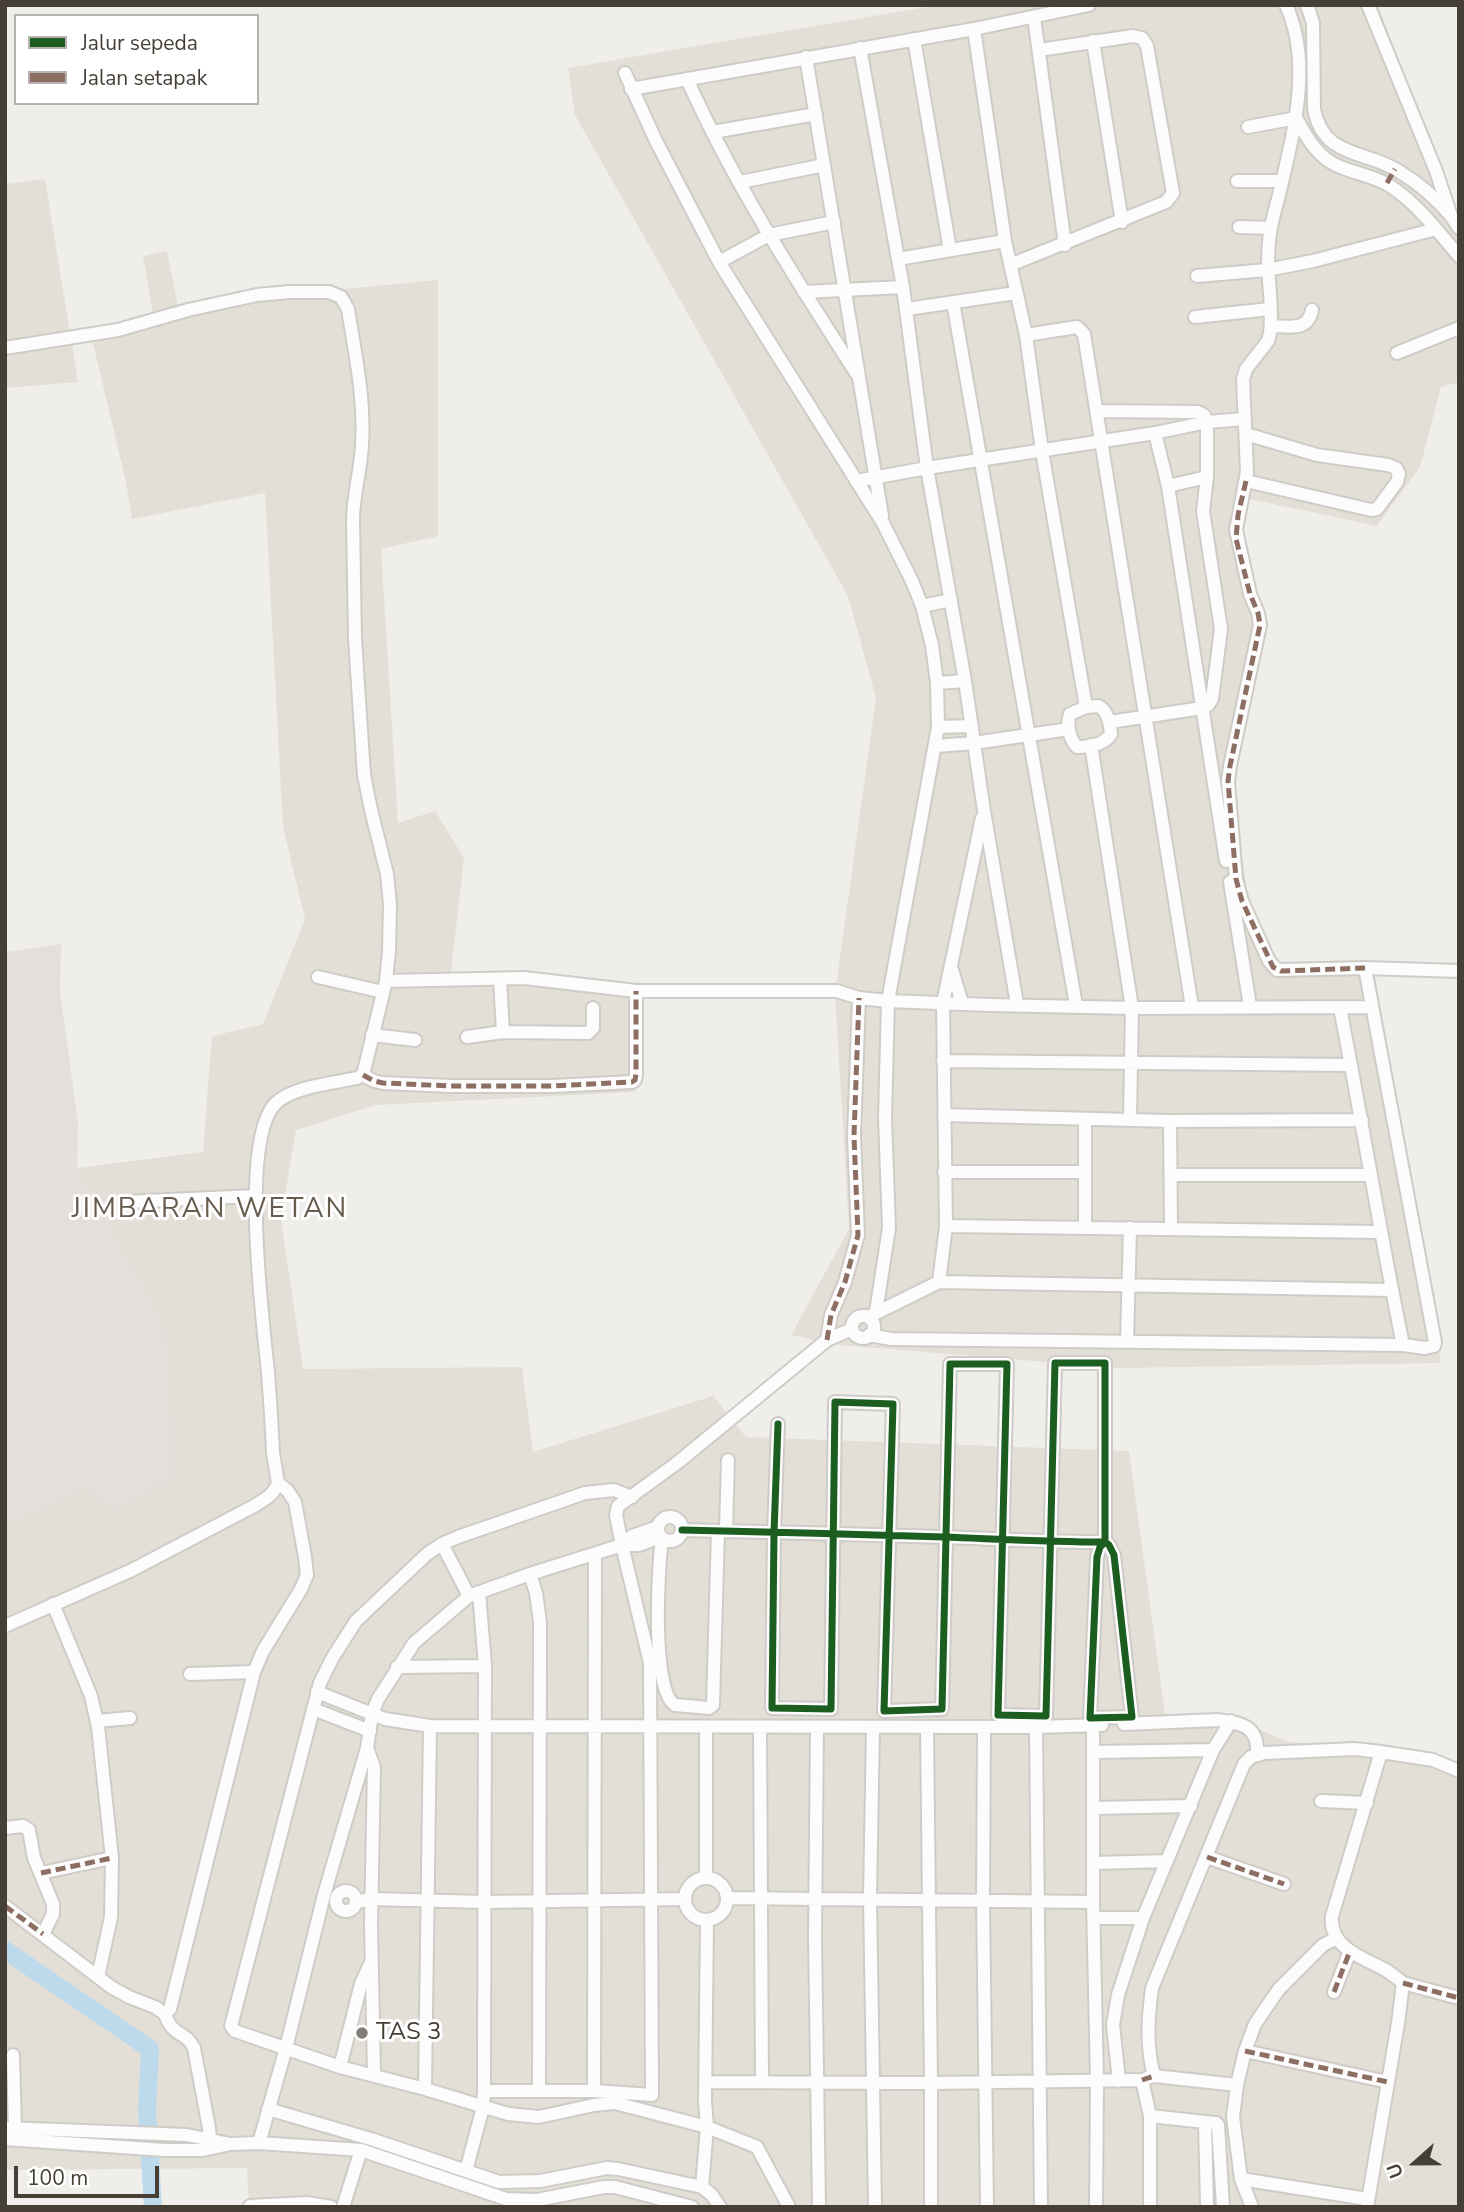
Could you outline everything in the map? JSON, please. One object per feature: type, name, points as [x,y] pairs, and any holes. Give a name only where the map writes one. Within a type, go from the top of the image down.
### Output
[{"type":"street","points":[[631,89],[974,29],[1089,5]]},
{"type":"street","points":[[1286,5],[1294,24],[1299,58],[1307,70],[1316,123],[1321,131],[1335,145],[1429,194],[1459,228]]},
{"type":"street","points":[[1307,5],[1313,23],[1307,70],[1271,228],[1267,270],[1271,326],[1268,341],[1246,369],[1243,379],[1246,481],[1238,515],[1236,539],[1260,625],[1228,781],[1236,879],[1242,901],[1273,967],[1281,971],[1365,968],[1459,971]]},
{"type":"street","points":[[1368,5],[1436,171],[1451,216]]},
{"type":"street","points":[[1034,17],[1065,245]]},
{"type":"street","points":[[974,29],[1005,241],[1026,335],[1042,452],[1086,707]]},
{"type":"street","points":[[1010,265],[1122,222],[1166,202],[1173,193],[1144,40],[1140,36],[1133,36],[1039,50]]},
{"type":"street","points":[[914,39],[950,250]]},
{"type":"street","points":[[1093,41],[1122,222]]},
{"type":"street","points":[[860,48],[904,287],[927,468],[965,681],[1017,1004]]},
{"type":"street","points":[[806,57],[883,523]]},
{"type":"street","points":[[625,73],[719,262],[883,523],[922,606],[932,645],[937,683],[938,727],[888,1001],[885,1130],[889,1228],[872,1315],[873,1326],[869,1335]]},
{"type":"street","points":[[687,79],[769,235],[859,378]]},
{"type":"street","points":[[713,132],[816,114]]},
{"type":"street","points":[[1248,127],[1296,118]]},
{"type":"street","points":[[1296,118],[1325,159],[1391,176],[1401,193],[1459,256]]},
{"type":"street","points":[[741,182],[824,165]]},
{"type":"street","points":[[1237,181],[1282,181]]},
{"type":"street","points":[[719,262],[769,235],[834,222]]},
{"type":"street","points":[[1238,227],[1271,228]]},
{"type":"street","points":[[1197,276],[1267,270],[1313,261],[1436,229]]},
{"type":"street","points":[[898,258],[1005,241]]},
{"type":"street","points":[[804,292],[904,287]]},
{"type":"street","points":[[5,348],[118,330],[188,310],[257,295],[329,292],[344,300],[348,309],[363,408],[361,459],[353,511],[355,639],[364,775],[387,874],[389,895],[389,951],[384,986],[363,1075]]},
{"type":"street","points":[[906,309],[1016,293]]},
{"type":"street","points":[[953,302],[1076,1005]]},
{"type":"street","points":[[1195,317],[1270,309]]},
{"type":"street","points":[[1271,326],[1303,326],[1310,320],[1312,310]]},
{"type":"street","points":[[1026,335],[1072,327],[1080,328],[1084,334],[1192,1007]]},
{"type":"street","points":[[1397,353],[1459,328]]},
{"type":"street","points":[[1097,411],[1201,412],[1207,422],[1207,477],[1203,511],[1221,629],[1212,699],[1208,705],[1110,722]]},
{"type":"street","points":[[856,481],[1042,452],[1207,422],[1244,419]]},
{"type":"street","points":[[1155,433],[1168,486],[1250,1006]]},
{"type":"street","points":[[1246,434],[1317,455],[1388,465],[1395,468],[1399,474],[1397,482],[1377,509],[1371,510],[1246,481]]},
{"type":"street","points":[[1168,486],[1207,477]]},
{"type":"street","points":[[922,606],[951,600]]},
{"type":"street","points":[[937,683],[965,681]]},
{"type":"street","points":[[1086,707],[1101,707],[1110,722],[1111,734],[1091,746],[1076,746],[1068,720],[1070,714],[1086,707]]},
{"type":"street","points":[[938,727],[972,726]]},
{"type":"street","points":[[936,746],[1069,729]]},
{"type":"street","points":[[1091,746],[1132,1008],[1130,1118]]},
{"type":"street","points":[[939,1282],[946,1226],[943,1003],[984,811]]},
{"type":"street","points":[[951,966],[962,1003]]},
{"type":"street","points":[[852,1329],[859,1336],[891,1339],[1434,1346],[1365,968]]},
{"type":"street","points":[[318,977],[384,986],[524,978],[636,991],[837,991],[855,997],[888,1001],[943,1003],[1132,1008],[1372,1007]]},
{"type":"street","points":[[500,979],[503,1032]]},
{"type":"street","points":[[363,1075],[383,1083],[451,1086],[553,1086],[632,1082],[636,1074],[636,991]]},
{"type":"street","points":[[827,1340],[831,1315],[845,1282],[858,1235],[854,1136],[855,997]]},
{"type":"street","points":[[467,1037],[503,1032],[588,1033],[593,1028],[593,1008]]},
{"type":"street","points":[[1340,1008],[1403,1345]]},
{"type":"street","points":[[372,1035],[415,1040]]},
{"type":"street","points":[[943,1061],[1352,1065]]},
{"type":"street","points":[[5,1626],[130,1571],[254,1506],[274,1492],[278,1483],[273,1453],[255,1196],[259,1143],[265,1122],[275,1103],[292,1093],[363,1075]]},
{"type":"street","points":[[944,1115],[1170,1121],[1362,1120]]},
{"type":"street","points":[[1085,1228],[1086,1119]]},
{"type":"street","points":[[1170,1121],[1171,1230]]},
{"type":"street","points":[[944,1172],[1085,1172]]},
{"type":"street","points":[[1172,1175],[1371,1175]]},
{"type":"street","points":[[124,1202],[255,1196]]},
{"type":"street","points":[[946,1226],[1380,1232]]},
{"type":"street","points":[[1128,1342],[1130,1228]]},
{"type":"street","points":[[852,1329],[853,1322],[858,1317],[872,1315],[939,1282],[1392,1290]]},
{"type":"street","points":[[651,2111],[651,1727],[648,1651],[634,1600],[616,1511],[618,1506],[677,1463],[827,1340],[852,1329]]},
{"type":"street","points":[[682,1530],[722,1531],[774,1533],[834,1535],[888,1536],[945,1537],[1002,1540],[1050,1542],[1105,1542],[1114,1555],[1132,1717],[1090,1718],[1097,1557],[1105,1542],[1105,1363],[1055,1363],[1050,1542],[1046,1716],[998,1715],[1002,1540],[1007,1364],[950,1364],[945,1537],[942,1709],[884,1711],[888,1536],[893,1404],[835,1402],[834,1535],[831,1709],[772,1708],[774,1533],[778,1423]]},
{"type":"street","points":[[660,1534],[674,1541],[682,1530],[678,1520],[670,1517],[662,1520],[660,1534],[658,1567],[659,1654],[669,1699],[675,1705],[709,1708],[713,1705],[728,1460]]},
{"type":"street","points":[[167,2018],[254,1672],[263,1651],[307,1575],[295,1502],[278,1483]]},
{"type":"street","points":[[632,1497],[614,1490],[585,1493],[442,1544],[427,1554],[356,1621],[332,1657],[317,1692],[231,2024],[232,2029],[340,2067],[508,2114],[532,2118],[615,2103],[707,2127],[757,2147],[789,2207]]},
{"type":"street","points":[[259,2143],[330,1897],[367,1748],[372,1714],[397,1667],[414,1643],[474,1594],[622,1545],[639,1545],[660,1534]]},
{"type":"street","points":[[442,1544],[474,1594],[485,1667],[484,2091],[483,2107],[466,2171]]},
{"type":"street","points":[[594,2091],[595,1555]]},
{"type":"street","points":[[530,1574],[540,1622],[539,2091]]},
{"type":"street","points":[[53,1604],[90,1696],[97,1721],[112,1858],[111,1917],[98,1977]]},
{"type":"street","points":[[397,1667],[485,1667]]},
{"type":"street","points":[[190,1674],[254,1672]]},
{"type":"street","points":[[317,1692],[394,1721],[430,1726],[1037,1727],[1217,1720],[1231,1721],[1252,1730],[1256,1738],[1257,1755]]},
{"type":"street","points":[[313,1709],[370,1731]]},
{"type":"street","points":[[97,1721],[130,1718]]},
{"type":"street","points":[[1119,2081],[1114,2041],[1114,2013],[1118,1995],[1143,1918],[1213,1750],[1231,1721]]},
{"type":"street","points":[[425,2089],[430,1726]]},
{"type":"street","points":[[1093,1726],[1096,2207]]},
{"type":"street","points":[[706,1727],[706,1878]]},
{"type":"street","points":[[760,1727],[762,2082]]},
{"type":"street","points":[[817,1727],[815,1899],[819,2207]]},
{"type":"street","points":[[873,1727],[870,1898],[875,2207]]},
{"type":"street","points":[[927,1727],[931,2207]]},
{"type":"street","points":[[984,1727],[987,2207]]},
{"type":"street","points":[[1037,1727],[1036,1901],[1041,2207]]},
{"type":"street","points":[[367,1748],[374,1768],[371,1899],[374,2075]]},
{"type":"street","points":[[1150,2207],[1150,2116],[1147,2078],[1150,2063],[1148,2025],[1152,1988],[1239,1772],[1247,1760],[1257,1755],[1354,1749],[1433,1760],[1459,1772]]},
{"type":"street","points":[[1094,1752],[1213,1750]]},
{"type":"street","points":[[1381,1752],[1332,1916],[1332,1929],[1336,1938],[1350,1951],[1388,1971],[1403,1983],[1459,1998]]},
{"type":"street","points":[[1321,1801],[1367,1804]]},
{"type":"street","points":[[1094,1808],[1191,1805]]},
{"type":"street","points":[[5,1828],[28,1828],[34,1858],[53,1909],[43,1934]]},
{"type":"street","points":[[1207,1857],[1284,1884]]},
{"type":"street","points":[[41,1873],[112,1858]]},
{"type":"street","points":[[1094,1863],[1167,1861]]},
{"type":"street","points":[[706,1878],[720,1884],[727,1898],[727,1905],[719,1916],[707,1921],[700,1920],[689,1912],[685,1899],[691,1884],[706,1878]]},
{"type":"street","points":[[330,1897],[347,1891],[354,1895],[356,1902],[371,1899],[427,1902],[685,1899]]},
{"type":"street","points":[[727,1898],[1093,1902]]},
{"type":"street","points":[[5,1906],[118,1992],[142,2000],[167,2018],[175,2032],[188,2038],[194,2048],[209,2144]]},
{"type":"street","points":[[1095,1918],[1143,1918]]},
{"type":"street","points":[[702,2187],[707,2127],[707,1921]]},
{"type":"street","points":[[1252,2207],[1241,2179],[1233,2131],[1237,2085],[1245,2051],[1255,2024],[1270,2000],[1323,1945],[1336,1938]]},
{"type":"street","points":[[1334,1992],[1350,1951]]},
{"type":"street","points":[[340,2067],[361,1984],[372,1962]]},
{"type":"street","points":[[1241,2179],[1367,2203],[1403,1983]]},
{"type":"street","points":[[1245,2051],[1388,2082]]},
{"type":"street","points":[[13,2055],[10,2128],[54,2136],[136,2141],[165,2150],[209,2144],[259,2143],[361,2150],[506,2203],[615,2187],[692,2207]]},
{"type":"street","points":[[706,2082],[931,2083],[1119,2081],[1147,2078],[1237,2085]]},
{"type":"street","points":[[484,2091],[594,2091],[652,2095]]},
{"type":"street","points":[[267,2112],[374,2140],[499,2182],[523,2182],[607,2168],[618,2169],[702,2187],[720,2207]]},
{"type":"street","points":[[1150,2116],[1218,2125],[1223,2207]]},
{"type":"street","points":[[1205,2122],[1207,2207]]},
{"type":"street","points":[[136,2141],[166,2134],[187,2134],[209,2144]]},
{"type":"street","points":[[5,2139],[54,2136]]},
{"type":"street","points":[[343,2207],[361,2150]]},
{"type":"street","points":[[250,2206],[307,2203],[331,2207]]},
{"type":"shaded area","points":[[938,5],[1378,5],[1459,221],[1459,382],[1441,387],[1420,467],[1377,526],[1250,499],[1236,552],[1261,635],[1234,787],[1249,912],[1280,963],[1374,970],[1441,1363],[1120,1368],[839,1345],[791,1335],[849,1229],[835,993],[876,698],[848,596],[575,115],[568,68]]},
{"type":"shaded area","points":[[45,179],[78,382],[5,388],[5,184]]},
{"type":"shaded area","points":[[167,251],[179,312],[230,300],[438,280],[438,536],[381,549],[398,823],[435,811],[464,858],[450,980],[634,993],[635,1092],[376,1105],[296,1130],[281,1219],[303,1369],[522,1367],[533,1452],[713,1396],[746,1437],[1129,1451],[1165,1714],[1251,1726],[1289,1742],[1438,1755],[1459,1765],[1459,2207],[249,2207],[247,2168],[5,2170],[5,1526],[88,1489],[167,1330],[77,1168],[203,1152],[212,1036],[263,1024],[305,919],[283,827],[265,493],[132,519],[126,482],[91,335],[154,319],[143,256]]},
{"type":"shaded area","points":[[61,944],[60,991],[78,1123],[77,1168],[167,1330],[176,1478],[114,1513],[88,1490],[5,1526],[5,952]]},
{"type":"waterway","points":[[5,1950],[150,2049],[147,2110],[153,2207]]},
{"type":"marked path","points":[[1387,183],[1395,169]]},
{"type":"marked path","points":[[1246,481],[1238,515],[1236,539],[1260,625],[1228,781],[1236,879],[1242,901],[1273,967],[1281,971],[1365,968]]},
{"type":"marked path","points":[[363,1075],[383,1083],[451,1086],[553,1086],[632,1082],[636,1074],[636,991]]},
{"type":"marked path","points":[[827,1340],[831,1315],[845,1282],[858,1235],[854,1136],[859,998]]},
{"type":"marked path","points":[[1207,1857],[1284,1884]]},
{"type":"marked path","points":[[41,1873],[112,1858]]},
{"type":"marked path","points":[[5,1906],[43,1934]]},
{"type":"marked path","points":[[1334,1992],[1350,1951]]},
{"type":"marked path","points":[[1403,1983],[1459,1998]]},
{"type":"marked path","points":[[1245,2051],[1388,2082]]},
{"type":"marked path","points":[[1142,2080],[1154,2076]]},
{"type":"cycle path","points":[[682,1530],[747,1532],[780,1532],[813,1533],[846,1534],[879,1535],[911,1536],[944,1537],[964,1538],[984,1539],[1004,1539],[1024,1540],[1045,1541],[1065,1542],[1105,1542],[1114,1555],[1132,1717],[1090,1718],[1097,1557],[1105,1542],[1105,1363],[1055,1363],[1046,1716],[998,1715],[1007,1364],[950,1364],[942,1709],[884,1711],[893,1404],[835,1402],[831,1709],[772,1708],[774,1533],[778,1424]]},
{"type":"place","name":"TAS 3","points":[[362,2033]]},
{"type":"district","name":"JIMBARAN WETAN","points":[[210,1210]]}]
